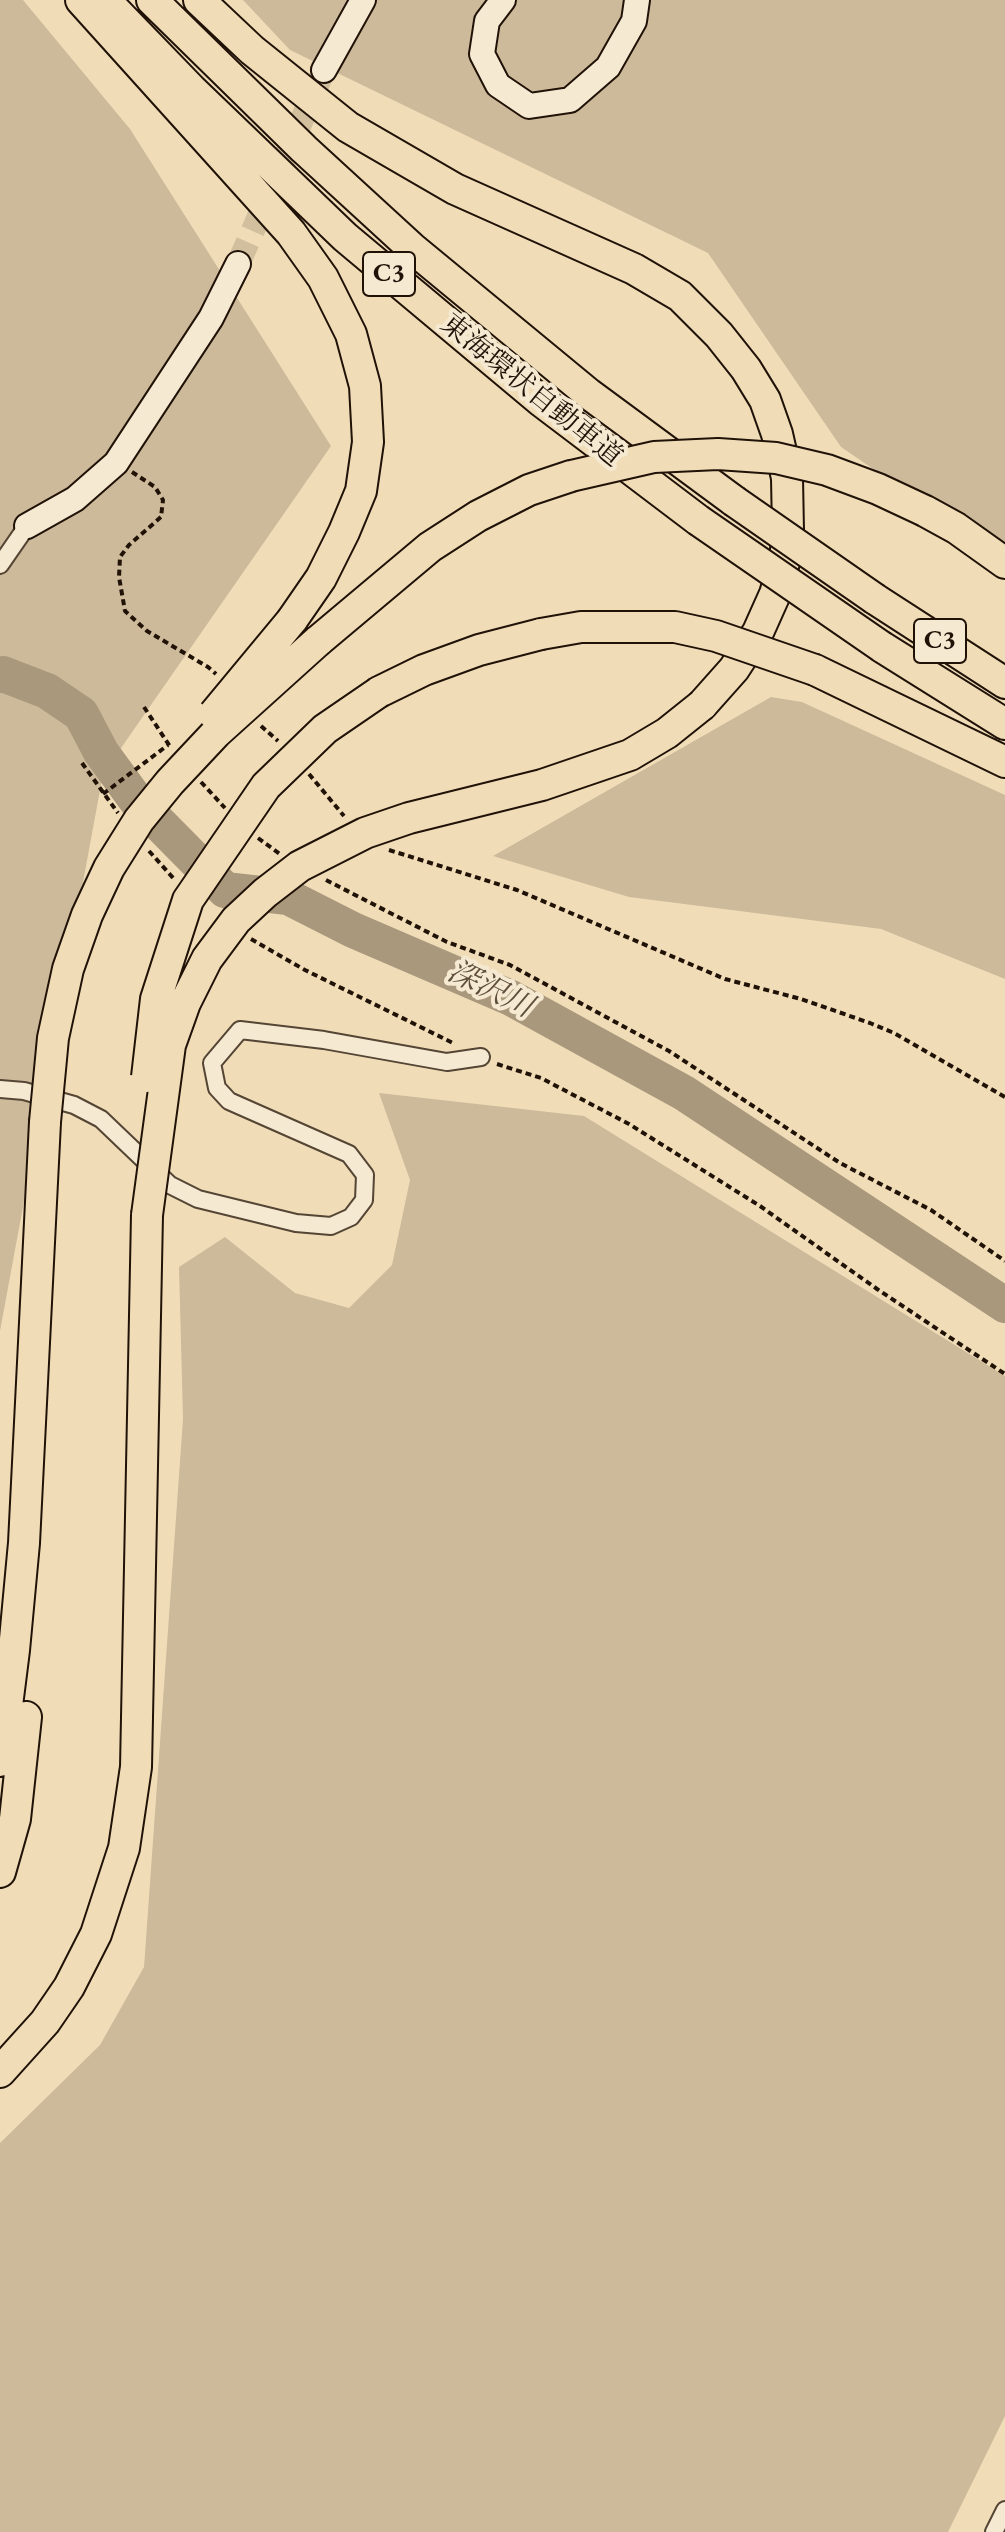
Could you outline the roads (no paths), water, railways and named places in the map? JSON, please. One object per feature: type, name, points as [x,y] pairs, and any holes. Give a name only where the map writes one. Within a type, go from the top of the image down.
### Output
[{"type":"highway","name":"C3","points":[[81,0],[291,233],[323,278],[351,334],[365,386],[368,442],[361,491],[321,578],[292,620],[165,774],[137,831]]},
{"type":"highway","name":"東海環状自動車道","points":[[105,0],[223,121],[345,237],[541,401],[698,520],[882,647],[1005,724]]},
{"type":"highway","name":"東海環状自動車道","points":[[152,0],[304,149],[412,248],[589,394],[734,501],[875,599],[1005,683]]},
{"type":"highway","points":[[147,1215],[170,1045],[185,1003],[207,959],[236,920],[300,866],[365,833],[409,818],[542,785],[630,755],[667,733],[702,705],[734,669],[758,632],[775,594],[785,559],[788,519],[787,478],[769,411],[746,369],[719,335],[680,296],[634,269],[455,189],[348,127],[252,50],[199,0]]},
{"type":"highway","name":"C3","points":[[0,1761],[24,1543],[45,1122],[53,1038],[68,969],[87,915],[109,868],[170,782],[216,733],[318,641],[430,547],[478,516],[529,490],[571,476],[654,457],[718,454],[776,458],[827,470],[878,489],[956,528],[1005,563]]},
{"type":"highway","points":[[6,2066],[69,1987],[96,1934],[124,1848],[136,1767],[147,1062],[156,999],[188,900],[266,786],[325,729],[379,692],[451,660],[541,634],[581,627],[675,627],[716,636],[815,670],[1005,762]]},
{"type":"highway","name":"C3","points":[[0,1872],[15,1819],[31,1652],[35,1350]]},
{"type":"street","points":[[324,70],[363,0]]},
{"type":"street","points":[[503,0],[487,21],[482,54],[498,85],[529,106],[570,100],[608,67],[634,21],[637,0]]},
{"type":"street","points":[[0,565],[27,526],[75,499],[116,463],[211,318],[238,264]]},
{"type":"street","points":[[0,1089],[24,1091],[74,1105],[101,1119],[170,1185],[198,1199],[296,1223],[331,1226],[351,1217],[364,1200],[365,1175],[349,1154],[229,1101],[217,1088],[212,1063],[240,1030],[324,1040],[447,1062],[481,1057]]},
{"type":"street","points":[[994,2532],[1005,2510]]},
{"type":"waterway","name":"深沢川","points":[[0,675],[47,691],[81,714],[101,752],[136,800],[225,890],[288,897],[353,930],[511,998],[684,1093],[1005,1305]]},
{"type":"tunnel","points":[[238,264],[324,70]]}]
